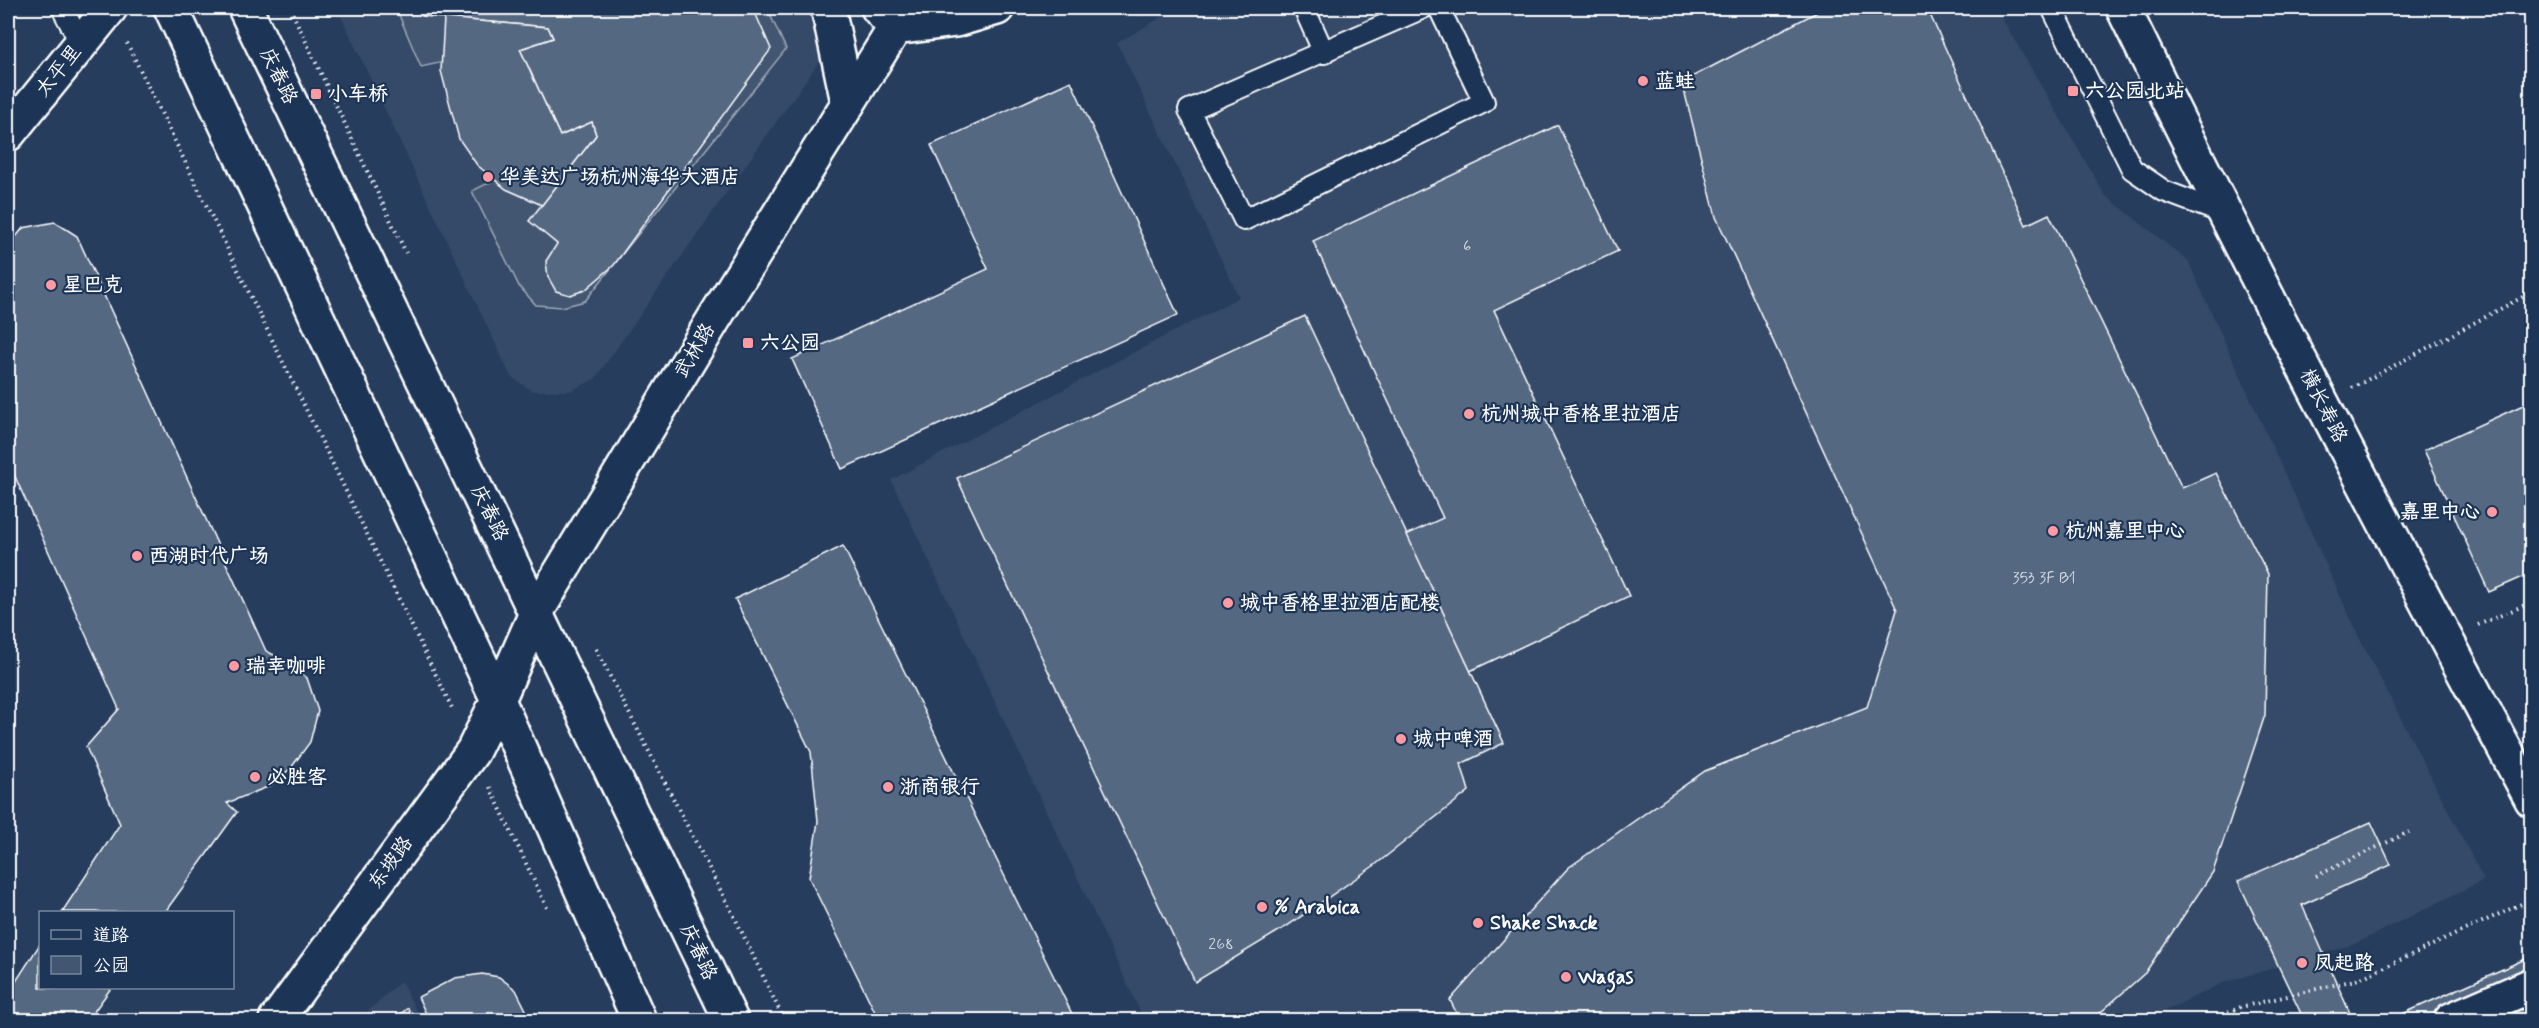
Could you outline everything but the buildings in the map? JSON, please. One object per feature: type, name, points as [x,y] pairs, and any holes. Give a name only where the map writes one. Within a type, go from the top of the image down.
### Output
[{"type":"street","name":"太平里","points":[[8,134],[110,8]]},
{"type":"street","points":[[171,8],[498,700],[639,1020]]},
{"type":"street","name":"庆春路","points":[[245,8],[537,611],[731,1020]]},
{"type":"street","points":[[828,8],[848,102]]},
{"type":"street","points":[[891,14],[956,20],[997,8]]},
{"type":"street","name":"横长寿路","points":[[2123,8],[2322,404],[2444,639],[2532,800]]},
{"type":"street","name":"武林路","points":[[498,700],[537,611],[848,102],[891,14]]},
{"type":"street","name":"东坡路","points":[[276,1020],[473,751],[498,700]]},
{"type":"street","points":[[2451,1020],[2532,985]]},
{"type":"lane","points":[[62,8],[81,44]]},
{"type":"lane","points":[[1304,8],[1324,53]]},
{"type":"lane","points":[[1423,8],[1189,110],[1244,220],[1484,102],[1439,8]]},
{"type":"lane","points":[[2052,8],[2132,169],[2164,191],[2225,214]]},
{"type":"path","points":[[110,8],[550,913]]},
{"type":"path","points":[[290,8],[406,254]]},
{"type":"path","points":[[2322,404],[2532,292]]},
{"type":"path","points":[[2444,639],[2532,602]]},
{"type":"path","points":[[591,639],[736,920],[784,1020]]},
{"type":"path","points":[[2316,876],[2409,832]]},
{"type":"path","points":[[2212,1020],[2241,1007],[2359,979],[2532,899]]},
{"type":"shaded area","points":[[337,8],[824,8],[840,32],[595,379],[570,391],[532,391],[511,377]]},
{"type":"shaded area","name":"杭州嘉里中心","points":[[1177,8],[1996,8],[2105,195],[2188,261],[2359,637],[2484,880],[2355,944],[2223,983],[2146,1020],[1144,1020],[891,480],[1239,297],[1117,43]]},
{"type":"shaded area","points":[[401,981],[421,1020],[358,1020]]},
{"type":"green space","points":[[396,8],[767,8],[786,49],[585,301],[562,307],[536,305],[519,286],[472,191],[515,170],[462,58],[421,67]]},
{"type":"place","name":"蓝蛙","points":[[1643,81]]},
{"type":"place","name":"六公园北站","points":[[2073,91]]},
{"type":"place","name":"小车桥","points":[[316,94]]},
{"type":"place","name":"华美达广场杭州海华大酒店","points":[[488,177]]},
{"type":"place","name":"星巴克","points":[[51,285]]},
{"type":"place","name":"六公园","points":[[748,343]]},
{"type":"place","name":"杭州城中香格里拉酒店","points":[[1469,414]]},
{"type":"place","name":"嘉里中心","points":[[2492,512]]},
{"type":"place","name":"杭州嘉里中心","points":[[2053,531]]},
{"type":"place","name":"西湖时代广场","points":[[137,556]]},
{"type":"place","name":"城中香格里拉酒店配楼","points":[[1228,603]]},
{"type":"place","name":"瑞幸咖啡","points":[[234,666]]},
{"type":"place","name":"城中啤酒","points":[[1401,739]]},
{"type":"place","name":"必胜客","points":[[255,777]]},
{"type":"place","name":"浙商银行","points":[[888,787]]},
{"type":"place","name":"% Arabica","points":[[1262,907]]},
{"type":"place","name":"Shake Shack","points":[[1478,923]]},
{"type":"place","name":"凤起路","points":[[2302,963]]},
{"type":"place","name":"Wagas","points":[[1566,977]]}]
